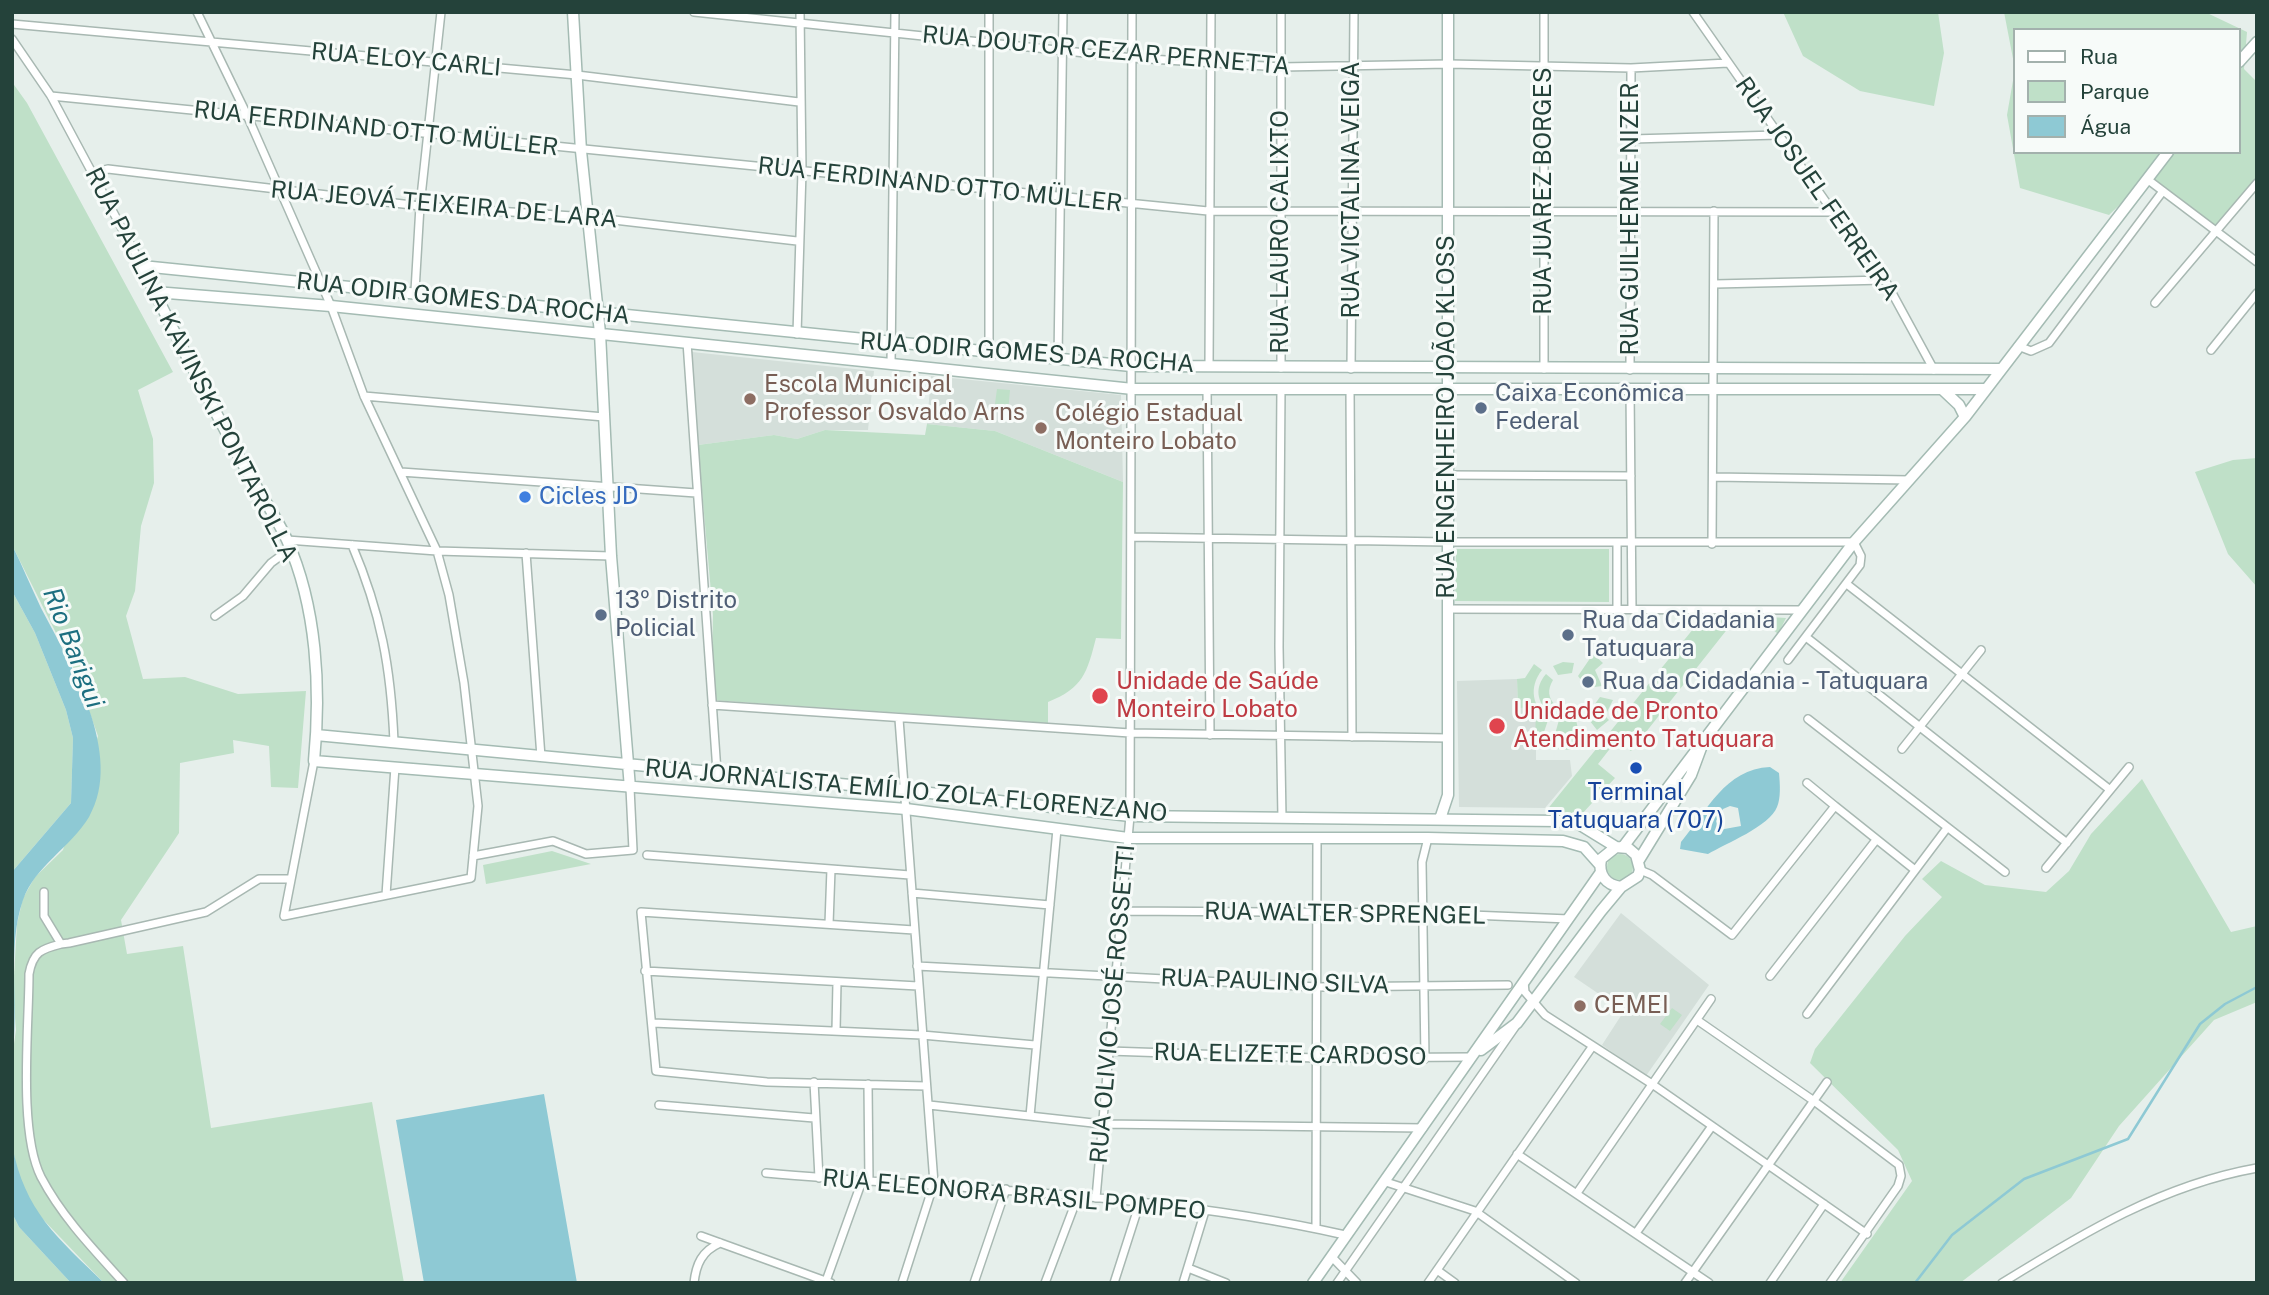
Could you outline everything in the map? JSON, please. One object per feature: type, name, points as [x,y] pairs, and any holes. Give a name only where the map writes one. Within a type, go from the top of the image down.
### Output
[{"type":"street","points":[[197,12],[247,115],[331,306],[365,396],[437,551],[451,608],[478,806],[471,878],[386,895],[395,767]]},
{"type":"street","points":[[415,291],[420,206],[441,12]]},
{"type":"street","points":[[473,856],[553,841],[586,854],[633,850],[611,556],[600,333],[581,151],[573,12]]},
{"type":"street","name":"RUA DOUTOR CEZAR PERNETTA","points":[[694,12],[1133,58],[1280,68],[1449,64],[1631,68],[1728,63]]},
{"type":"street","points":[[797,334],[797,241],[802,172],[799,102],[800,12]]},
{"type":"street","points":[[891,364],[895,12]]},
{"type":"street","points":[[989,12],[989,352]]},
{"type":"street","points":[[1058,359],[1063,12]]},
{"type":"street","name":"RUA OLIVIO JOSÉ ROSSETTI","points":[[1096,1198],[1130,816],[1132,12]]},
{"type":"street","points":[[1209,367],[1211,12]]},
{"type":"street","name":"RUA LAURO CALIXTO","points":[[1281,12],[1281,368]]},
{"type":"street","name":"RUA VICTALINA VEIGA","points":[[1351,369],[1354,12]]},
{"type":"street","name":"RUA ENGENHEIRO JOÃO KLOSS","points":[[1440,819],[1448,795],[1448,12]]},
{"type":"street","name":"RUA JUAREZ BORGES","points":[[1544,12],[1544,369]]},
{"type":"street","name":"RUA JOSUEL FERREIRA","points":[[1693,12],[1833,212],[1885,280],[1934,371]]},
{"type":"street","name":"RUA ELOY CARLI","points":[[12,24],[577,75],[799,102]]},
{"type":"street","name":"RUA PAULINA KAVINSKI PONTAROLLA","points":[[12,38],[51,96],[288,545],[311,629],[316,674],[316,735],[314,761],[284,916],[386,895]]},
{"type":"street","points":[[2241,60],[2257,42]]},
{"type":"street","name":"RUA GUILHERME NIZER","points":[[1630,370],[1631,68]]},
{"type":"street","name":"RUA FERDINAND OTTO MÜLLER","points":[[51,96],[581,151],[1210,211],[1833,212]]},
{"type":"street","points":[[1632,139],[1778,135]]},
{"type":"street","points":[[1313,1283],[1569,919],[1600,869],[1605,853],[1620,847],[1854,542],[1965,417],[2166,154]]},
{"type":"street","name":"RUA JEOVÁ TEIXEIRA DE LARA","points":[[92,173],[108,169],[420,206],[588,218],[797,241]]},
{"type":"street","points":[[2147,179],[2257,262]]},
{"type":"street","points":[[2155,303],[2257,183]]},
{"type":"street","points":[[2018,346],[2031,351],[2049,343],[2163,191]]},
{"type":"street","points":[[1712,544],[1714,211]]},
{"type":"street","name":"RUA ODIR GOMES DA ROCHA","points":[[142,266],[415,291],[797,334],[1130,366],[1630,370],[2000,369]]},
{"type":"street","points":[[1715,284],[1885,280]]},
{"type":"street","name":"RUA ODIR GOMES DA ROCHA","points":[[155,292],[331,306],[1133,389],[1986,389]]},
{"type":"street","points":[[2211,350],[2257,293]]},
{"type":"street","points":[[687,342],[717,772]]},
{"type":"street","points":[[1207,388],[1210,735]]},
{"type":"street","name":"RUA LAURO CALIXTO","points":[[1281,388],[1282,818]]},
{"type":"street","points":[[1350,388],[1352,737]]},
{"type":"street","name":"RUA GUILHERME NIZER","points":[[1630,388],[1632,610]]},
{"type":"street","points":[[1942,389],[1959,405],[1965,417]]},
{"type":"street","points":[[365,396],[604,417]]},
{"type":"street","points":[[401,472],[696,494]]},
{"type":"street","points":[[1448,475],[1631,476]]},
{"type":"street","points":[[1713,477],[1910,480]]},
{"type":"street","points":[[1132,537],[1208,541],[1280,538],[1712,544],[1854,542]]},
{"type":"street","points":[[1788,660],[1848,585],[1861,556],[1854,542]]},
{"type":"street","points":[[1617,543],[1617,610]]},
{"type":"street","points":[[215,616],[243,596],[288,545],[352,545],[437,551],[611,556]]},
{"type":"street","points":[[352,545],[373,594],[384,643],[392,695],[394,743]]},
{"type":"street","points":[[527,553],[541,758]]},
{"type":"street","points":[[1848,585],[2109,789]]},
{"type":"street","points":[[1447,609],[1803,610]]},
{"type":"street","points":[[1806,637],[2067,843]]},
{"type":"street","points":[[1902,749],[1981,650]]},
{"type":"street","points":[[712,705],[1130,733],[1448,738]]},
{"type":"street","points":[[899,719],[934,1183],[902,1283]]},
{"type":"street","points":[[1808,719],[2005,872]]},
{"type":"street","points":[[1337,1283],[1517,1023],[1621,887],[1633,881],[1639,865],[1691,775],[1707,733]]},
{"type":"street","name":"RUA JORNALISTA EMÍLIO ZOLA FLORENZANO","points":[[316,735],[904,790],[1130,816],[1577,823],[1620,847]]},
{"type":"street","name":"RUA JORNALISTA EMÍLIO ZOLA FLORENZANO","points":[[314,761],[906,809],[1128,838],[1563,841],[1584,847],[1600,869]]},
{"type":"street","points":[[2046,868],[2129,767]]},
{"type":"street","points":[[1807,783],[1915,870]]},
{"type":"street","points":[[1620,847],[1633,851],[1639,865],[1732,936],[1835,806]]},
{"type":"street","points":[[1374,819],[1370,828],[1375,838]]},
{"type":"street","points":[[1807,1014],[1947,828]]},
{"type":"street","points":[[1030,1116],[1035,1045],[1046,972],[1057,829]]},
{"type":"street","points":[[1316,1228],[1317,838]]},
{"type":"street","points":[[1425,1059],[1422,862],[1428,838]]},
{"type":"street","points":[[1770,976],[1877,840]]},
{"type":"street","points":[[647,855],[910,875]]},
{"type":"street","points":[[829,924],[831,869]]},
{"type":"street","points":[[1600,869],[1608,883],[1621,887]]},
{"type":"street","points":[[124,1283],[62,1209],[41,1176],[31,1147],[29,974],[32,958],[40,949],[206,912],[259,879],[291,879]]},
{"type":"street","points":[[44,892],[44,916],[61,944]]},
{"type":"street","points":[[912,893],[1050,905]]},
{"type":"street","name":"RUA WALTER SPRENGEL","points":[[1121,911],[1422,913],[1569,919]]},
{"type":"street","points":[[914,930],[641,912],[656,1071],[767,1082],[926,1086]]},
{"type":"street","name":"RUA PAULINO SILVA","points":[[917,966],[1317,987],[1508,985]]},
{"type":"street","points":[[645,971],[918,986]]},
{"type":"street","points":[[1525,979],[1524,989],[1533,1002],[1592,1047],[1652,1084],[1867,1234]]},
{"type":"street","points":[[836,1031],[837,982]]},
{"type":"street","points":[[1577,1193],[1711,999]]},
{"type":"street","points":[[1697,1020],[1899,1164],[1901,1176],[1898,1186],[1867,1234],[1830,1283]]},
{"type":"street","points":[[653,1023],[922,1035],[1035,1045]]},
{"type":"street","points":[[1472,1057],[1517,1023]]},
{"type":"street","points":[[1428,1283],[1475,1211],[1592,1047]]},
{"type":"street","name":"RUA ELIZETE CARDOSO","points":[[1109,1051],[1316,1058],[1472,1057]]},
{"type":"street","points":[[814,1082],[819,1178]]},
{"type":"street","points":[[1685,1283],[1827,1082]]},
{"type":"street","points":[[701,1236],[829,1282],[865,1182],[868,1084]]},
{"type":"street","points":[[659,1105],[814,1118]]},
{"type":"street","points":[[929,1105],[1102,1124],[1423,1128]]},
{"type":"street","points":[[1636,1233],[1712,1126]]},
{"type":"street","points":[[1517,1154],[1709,1283]]},
{"type":"street","points":[[2001,1283],[2122,1212],[2193,1183],[2257,1168]]},
{"type":"street","name":"RUA ELEONORA BRASIL POMPEO","points":[[766,1173],[865,1182],[934,1183],[1140,1202],[1316,1228],[1345,1235]]},
{"type":"street","points":[[1386,1182],[1475,1211],[1576,1283]]},
{"type":"street","points":[[974,1283],[1006,1189]]},
{"type":"street","points":[[1045,1283],[1078,1196]]},
{"type":"street","points":[[1114,1283],[1140,1202]]},
{"type":"street","points":[[1770,1283],[1824,1204]]},
{"type":"street","points":[[1183,1283],[1205,1211]]},
{"type":"street","points":[[694,1283],[700,1259],[709,1248],[720,1243]]},
{"type":"street","points":[[1331,1256],[1347,1269],[1357,1283]]},
{"type":"street","points":[[1188,1268],[1226,1283]]},
{"type":"street","points":[[1437,1270],[1455,1283]]},
{"type":"shaded area","name":"Escola Municipal Professor Osvaldo Arns","points":[[692,352],[874,371],[868,430],[825,430],[797,439],[774,435],[698,445]]},
{"type":"shaded area","name":"Colégio Estadual Monteiro Lobato","points":[[931,376],[1121,395],[1123,482],[995,431],[927,424]]},
{"type":"shaded area","name":"Unidade de Pronto Atendimento Tatuquara","points":[[1517,679],[1518,707],[1536,707],[1536,760],[1570,760],[1572,776],[1545,808],[1459,807],[1457,681]]},
{"type":"shaded area","points":[[1621,913],[1709,985],[1646,1076],[1602,1045],[1624,1011],[1574,977]]},
{"type":"green space","points":[[1783,12],[1938,12],[1944,53],[1934,106],[1860,91],[1803,56]]},
{"type":"green space","points":[[2004,12],[2205,12],[2239,28],[2014,28],[2014,64]]},
{"type":"green space","points":[[2241,29],[2247,32],[2244,69],[2257,82],[2257,178],[2216,229],[2150,176],[2109,215],[2020,188],[2007,115],[2014,75],[2014,154],[2241,154]]},
{"type":"green space","points":[[12,82],[27,103],[173,372],[138,390],[153,439],[154,483],[141,526],[135,591],[126,616],[143,679],[185,677],[238,694],[306,691],[298,788],[271,787],[269,746],[233,740],[234,753],[180,763],[179,833],[121,920],[127,954],[183,946],[211,1128],[372,1102],[404,1283],[104,1283],[35,1211],[18,1177],[12,1145],[12,1058],[16,1030],[13,993],[17,924],[23,898],[35,877],[63,850],[98,736],[74,669],[12,545]]},
{"type":"green space","points":[[997,389],[1010,390],[1008,412],[994,411]]},
{"type":"green space","points":[[927,424],[995,431],[1123,482],[1121,639],[1096,638],[1082,678],[1069,691],[1048,702],[1048,723],[711,700],[713,615],[698,445],[774,435],[797,439],[825,430],[925,435]]},
{"type":"green space","points":[[2257,458],[2257,587],[2228,554],[2195,472],[2233,460]]},
{"type":"green space","points":[[1456,549],[1609,549],[1609,602],[1455,601]]},
{"type":"green space","points":[[12,591],[35,633],[66,710],[73,738],[71,803],[12,872]]},
{"type":"green space","points":[[1706,613],[1786,618],[1778,634],[1761,625],[1729,627],[1631,751],[1616,741],[1598,764],[1615,778],[1581,815],[1546,811]]},
{"type":"green space","points":[[1593,654],[1603,663],[1595,670],[1602,686],[1587,688],[1578,676]]},
{"type":"green space","points":[[1563,662],[1574,663],[1572,673],[1558,675],[1553,666]]},
{"type":"green space","points":[[1534,664],[1542,670],[1535,683],[1534,696],[1539,709],[1548,720],[1540,744],[1535,744],[1536,707],[1518,708],[1517,679],[1525,678]]},
{"type":"green space","points":[[1546,674],[1553,680],[1549,694],[1556,706],[1550,714],[1542,705],[1539,695],[1540,684]]},
{"type":"green space","points":[[1600,697],[1613,700],[1605,716],[1609,720],[1597,730],[1586,716]]},
{"type":"green space","points":[[1559,720],[1576,720],[1579,733],[1568,736],[1555,734]]},
{"type":"green space","points":[[1553,739],[1581,739],[1584,747],[1567,750],[1550,747]]},
{"type":"green space","points":[[2142,779],[2231,932],[2257,926],[2257,1002],[2214,1020],[2119,1126],[2071,1198],[1960,1283],[1840,1283],[1912,1181],[1898,1150],[1810,1063],[1815,1049],[1905,936],[1942,897],[1922,879],[1941,861],[1985,885],[2046,892],[2069,871],[2091,834]]},
{"type":"green space","points":[[552,851],[591,864],[486,884],[483,865]]},
{"type":"green space","points":[[1620,854],[1630,857],[1633,867],[1630,877],[1620,880],[1610,877],[1607,867],[1610,857]]},
{"type":"green space","points":[[1672,1008],[1682,1015],[1670,1031],[1660,1024]]},
{"type":"green space","points":[[12,1213],[19,1227],[71,1283],[12,1283]]},
{"type":"water","points":[[12,545],[78,682],[97,738],[101,766],[98,792],[89,817],[73,838],[35,877],[23,900],[15,938],[12,1058],[12,872],[71,803],[73,738],[66,710],[35,633],[12,591]]},
{"type":"water","points":[[1770,767],[1779,773],[1779,799],[1773,814],[1757,828],[1708,854],[1680,849],[1681,842],[1718,794],[1741,775]],"holes":[[[1730,806],[1738,808],[1741,826],[1719,830],[1716,821],[1723,809]]]},
{"type":"water","points":[[544,1094],[577,1283],[424,1283],[396,1120]]},
{"type":"water","points":[[12,1145],[25,1188],[34,1206],[58,1237],[104,1283],[71,1283],[19,1227],[12,1213]]},
{"type":"waterway","points":[[1915,1283],[1952,1235],[2024,1179],[2128,1139],[2200,1024],[2225,1004],[2257,987]]},
{"type":"place","name":"Escola Municipal Professor Osvaldo Arns","points":[[750,399]]},
{"type":"place","name":"Caixa Econômica Federal","points":[[1481,408]]},
{"type":"place","name":"Colégio Estadual Monteiro Lobato","points":[[1041,428]]},
{"type":"place","name":"Cicles JD","points":[[525,497]]},
{"type":"place","name":"13º Distrito Policial","points":[[601,615]]},
{"type":"place","name":"Rua da Cidadania Tatuquara","points":[[1568,635]]},
{"type":"place","name":"Rua da Cidadania - Tatuquara","points":[[1588,682]]},
{"type":"place","name":"Unidade de Saúde Monteiro Lobato","points":[[1100,696]]},
{"type":"place","name":"Unidade de Pronto Atendimento Tatuquara","points":[[1497,726]]},
{"type":"place","name":"Terminal Tatuquara (707)","points":[[1636,768]]},
{"type":"place","name":"CEMEI","points":[[1580,1006]]},
{"type":"water label","name":"Rio Barigui","points":[[73,648]]}]
